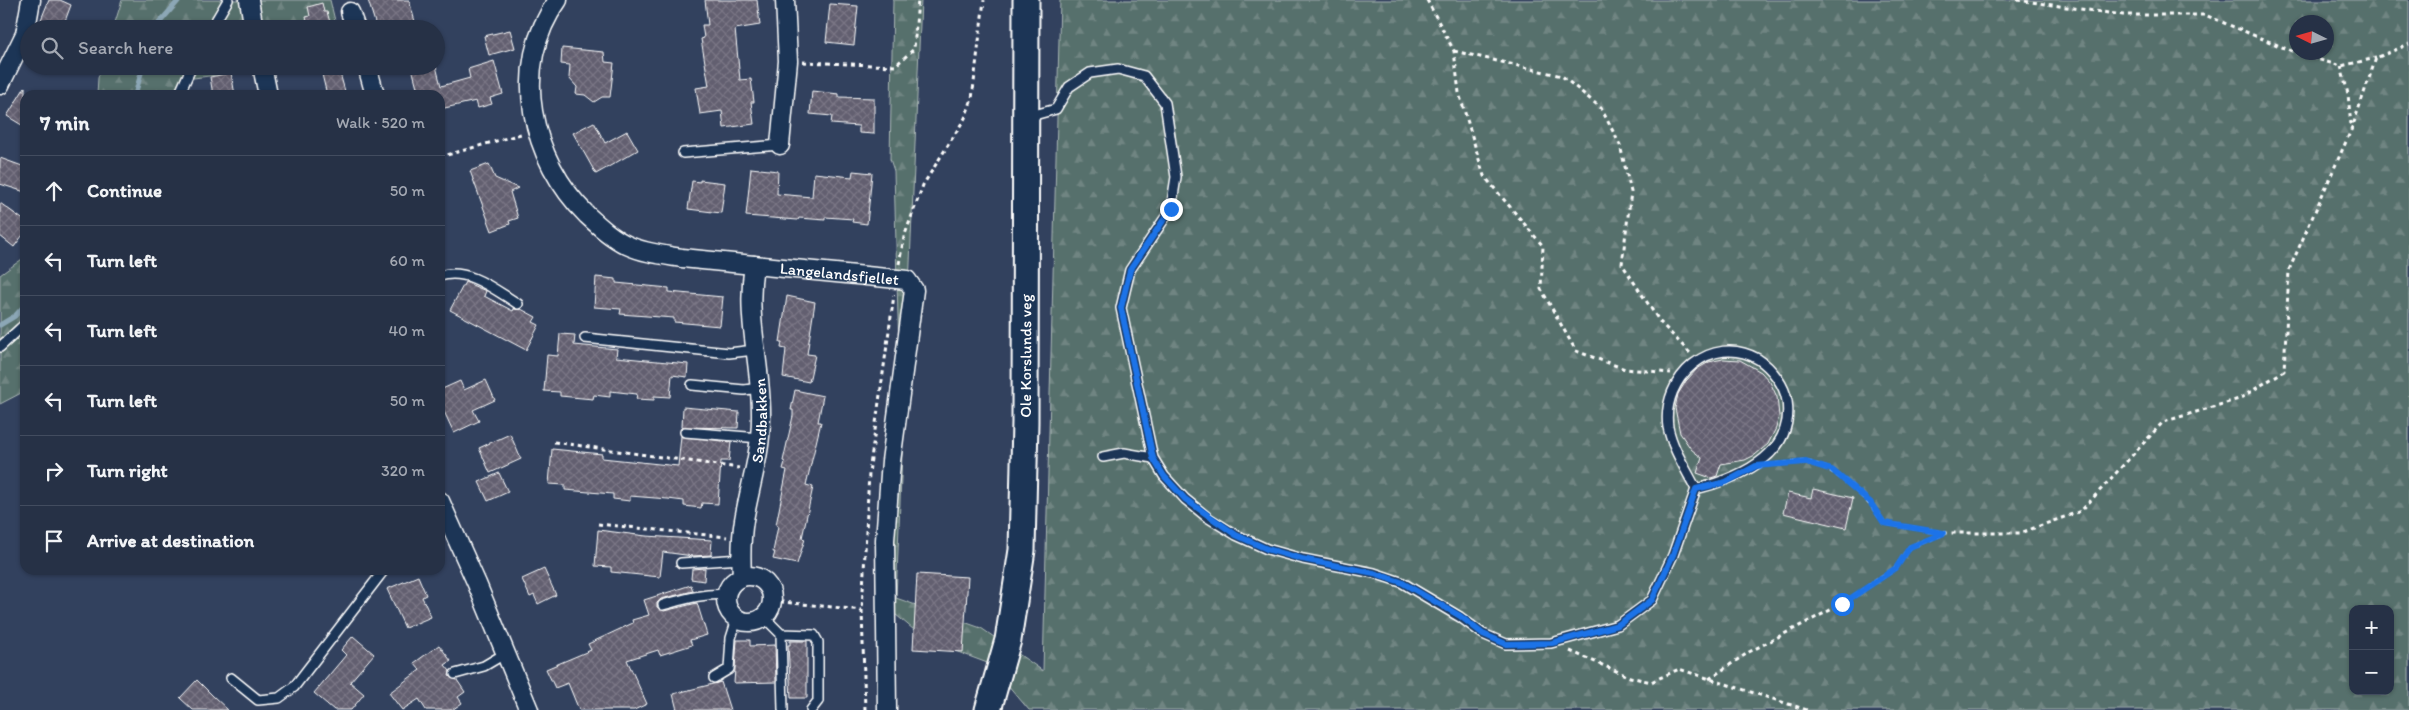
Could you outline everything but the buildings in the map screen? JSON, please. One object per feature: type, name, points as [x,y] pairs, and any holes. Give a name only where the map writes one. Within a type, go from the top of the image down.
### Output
[{"type":"street","points":[[28,20],[32,0]]},
{"type":"street","points":[[249,0],[252,20]]},
{"type":"street","name":"Langelandsfjellet","points":[[558,0],[540,32],[532,58],[531,88],[535,129],[544,155],[560,182],[580,208],[601,228],[626,245],[650,253],[682,258],[907,280],[914,290],[891,461],[885,540],[887,710]]},
{"type":"street","points":[[780,145],[788,61],[785,0]]},
{"type":"street","name":"Ole Korslunds veg","points":[[988,710],[1008,640],[1022,550],[1025,422],[1026,0]]},
{"type":"street","points":[[0,84],[20,44]]},
{"type":"street","points":[[264,75],[267,90]]},
{"type":"street","points":[[369,75],[374,90]]},
{"type":"street","name":"Sandbakken","points":[[742,577],[741,559],[744,521],[760,438],[760,388],[750,310],[754,265]]},
{"type":"street","points":[[445,513],[529,710]]},
{"type":"street","points":[[742,577],[757,577],[764,581],[769,586],[772,601],[764,617],[751,622],[737,619],[728,608],[726,595],[729,587],[742,577]]},
{"type":"lane","points":[[216,20],[228,0]]},
{"type":"lane","points":[[1026,117],[1056,109],[1069,87],[1090,73],[1118,69],[1144,76],[1164,103],[1176,177],[1171,209],[1130,270],[1121,308],[1153,458],[1164,476],[1185,499],[1236,535],[1267,549],[1302,559],[1374,573],[1401,582],[1460,616],[1483,634],[1506,644],[1552,643],[1618,625],[1652,600],[1673,555],[1696,489],[1668,428],[1668,407],[1674,387],[1681,374],[1697,361],[1715,353],[1736,352],[1758,360],[1773,373],[1786,391],[1789,411],[1785,429],[1776,448],[1756,466],[1726,482],[1696,489]]},
{"type":"lane","points":[[181,90],[188,75]]},
{"type":"lane","points":[[683,153],[780,145]]},
{"type":"lane","points":[[445,274],[459,274],[490,287],[518,304]]},
{"type":"lane","points":[[0,347],[20,329]]},
{"type":"lane","points":[[585,338],[729,353],[754,350]]},
{"type":"lane","points":[[692,385],[744,390],[760,388]]},
{"type":"lane","points":[[685,432],[760,438]]},
{"type":"lane","points":[[1103,458],[1124,452],[1153,458]]},
{"type":"lane","points":[[680,563],[741,559]]},
{"type":"lane","points":[[230,678],[258,700],[279,698],[294,687],[380,575]]},
{"type":"lane","points":[[663,605],[693,596],[708,594],[726,595]]},
{"type":"lane","points":[[764,617],[781,634],[784,710]]},
{"type":"lane","points":[[714,678],[729,669],[731,638],[737,619]]},
{"type":"lane","points":[[781,634],[814,635],[818,642],[818,701],[811,710]]},
{"type":"lane","points":[[455,674],[484,666],[506,654]]},
{"type":"path","points":[[788,61],[895,66],[914,49],[918,0]]},
{"type":"path","points":[[897,279],[904,237],[914,205],[930,171],[965,118],[972,99],[984,0]]},
{"type":"path","points":[[1427,0],[1454,51],[1459,92],[1484,176],[1543,246],[1541,289],[1576,351],[1625,369],[1681,374]]},
{"type":"path","points":[[2017,0],[2123,15],[2205,15],[2299,54],[2342,66],[2376,58],[2409,44]]},
{"type":"path","points":[[1454,51],[1562,76],[1601,108],[1620,145],[1631,192],[1622,264],[1660,322],[1697,361]]},
{"type":"path","points":[[1756,466],[1806,462],[1832,470],[1870,502],[1884,523],[1944,533],[2020,534],[2081,510],[2163,422],[2239,399],[2284,372],[2289,270],[2352,128],[2376,58]]},
{"type":"path","points":[[2342,66],[2352,128]]},
{"type":"path","points":[[445,156],[535,129]]},
{"type":"path","points":[[554,442],[605,448],[642,456],[755,470]]},
{"type":"path","points":[[598,524],[742,538]]},
{"type":"path","points":[[1709,679],[1749,652],[1842,604],[1896,568],[1910,547],[1944,533]]},
{"type":"path","points":[[772,601],[862,610]]},
{"type":"path","points":[[1552,643],[1630,677],[1651,682],[1679,669],[1807,710]]},
{"type":"green space","points":[[122,0],[330,0],[335,20],[116,20]]},
{"type":"green space","points":[[893,0],[921,0],[896,598],[981,628],[1043,671],[1060,0],[2409,0],[2409,710],[1029,710],[990,664],[926,640],[883,604],[900,389],[894,171],[890,159]]},
{"type":"green space","points":[[99,75],[217,75],[186,79],[183,90],[97,90]]},
{"type":"green space","points":[[20,261],[20,394],[0,404],[0,275]]},
{"type":"waterway","points":[[162,20],[179,0]]},
{"type":"waterway","points":[[136,90],[141,75]]},
{"type":"waterway","points":[[0,325],[15,316],[20,310]]},
{"type":"route","points":[[1171,209],[1130,270],[1121,308],[1153,458],[1164,476],[1185,499],[1207,517],[1236,535],[1267,549],[1302,559],[1374,573],[1401,582],[1460,616],[1483,634],[1506,644],[1552,643],[1618,625],[1652,600],[1673,555],[1696,489],[1726,482],[1756,466],[1806,462],[1832,470],[1870,502],[1884,523],[1944,533],[1910,547],[1896,568],[1842,604]]}]
